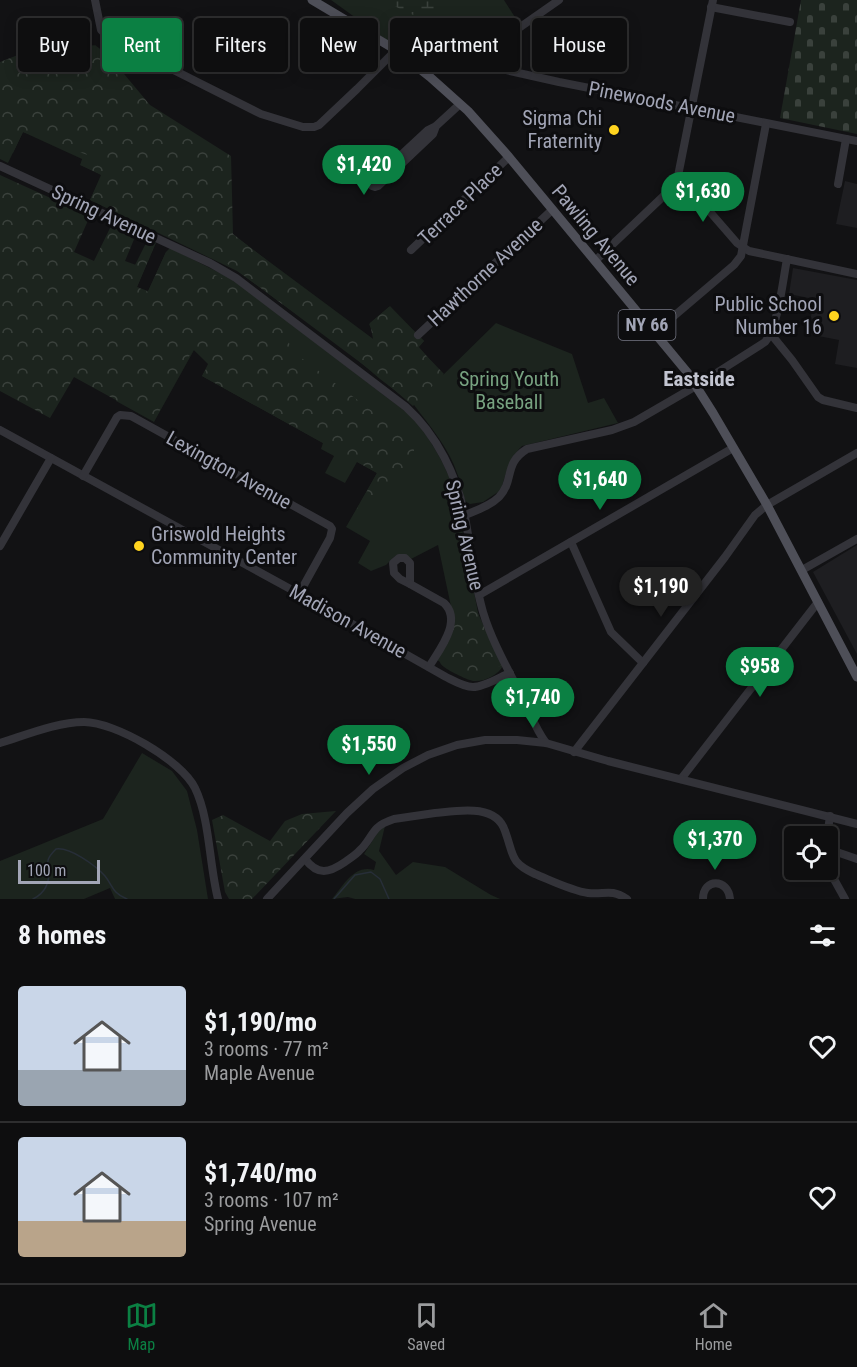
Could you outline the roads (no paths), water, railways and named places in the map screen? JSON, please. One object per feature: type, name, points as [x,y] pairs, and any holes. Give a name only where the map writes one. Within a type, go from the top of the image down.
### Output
[{"type":"main road","name":"Pawling Avenue","points":[[312,0],[390,46]]},
{"type":"main road","name":"Pawling Avenue","points":[[424,72],[460,104],[509,157],[687,372],[767,505],[857,677]]},
{"type":"street","points":[[95,0],[101,30],[108,37],[261,114],[303,127],[319,125],[390,56]]},
{"type":"street","points":[[520,27],[559,0]]},
{"type":"street","points":[[595,261],[672,189],[678,177],[712,3],[790,22]]},
{"type":"street","name":"Pinewoods Avenue","points":[[518,72],[857,141]]},
{"type":"street","points":[[436,126],[433,134],[392,173],[378,186],[372,186],[371,183],[460,104]]},
{"type":"street","points":[[654,333],[734,265],[741,256],[766,124]]},
{"type":"street","points":[[838,184],[846,139]]},
{"type":"street","name":"Terrace Place","points":[[411,250],[509,157]]},
{"type":"street","name":"Spring Avenue","points":[[0,166],[210,263],[236,278],[406,407],[424,425],[455,479],[465,515],[479,595],[490,631],[546,743]]},
{"type":"street","points":[[678,177],[743,248],[857,274]]},
{"type":"street","name":"Hawthorne Avenue","points":[[418,335],[552,210]]},
{"type":"street","points":[[465,515],[498,498],[503,492],[510,467],[518,454],[527,449],[612,430],[634,422],[765,342],[774,323],[787,259]]},
{"type":"street","points":[[770,333],[818,397],[857,408]]},
{"type":"street","name":"Lexington Avenue","points":[[83,476],[113,422],[120,414],[131,416],[326,523],[332,529],[330,538],[299,594]]},
{"type":"street","name":"Madison Avenue","points":[[0,430],[446,677],[472,687],[510,673]]},
{"type":"street","points":[[479,595],[733,448]]},
{"type":"street","points":[[574,752],[755,515],[767,505],[857,453]]},
{"type":"street","points":[[0,546],[2,536],[51,458]]},
{"type":"street","points":[[802,570],[857,539]]},
{"type":"street","points":[[571,542],[611,632],[643,663]]},
{"type":"street","points":[[410,584],[444,603],[451,615],[447,636],[429,667]]},
{"type":"street","points":[[681,779],[818,602]]},
{"type":"street","points":[[0,743],[53,727],[82,722],[94,723],[111,728],[165,757],[185,775],[194,786],[198,796],[204,813],[218,899]]},
{"type":"street","points":[[267,899],[347,813],[373,789],[403,768],[428,755],[457,745],[485,740],[546,743],[857,824]]},
{"type":"street","points":[[305,859],[310,866],[319,871],[328,872],[360,851],[378,827],[386,821],[464,810],[477,811],[489,814],[504,828],[516,862],[523,868],[588,893],[611,892],[627,899]]},
{"type":"street","points":[[829,826],[830,816]]},
{"type":"street","points":[[838,852],[857,858]]},
{"type":"street","points":[[834,880],[845,899]]},
{"type":"street","points":[[702,899],[705,888],[718,883],[729,891],[730,899]]},
{"type":"waterway","points":[[33,899],[46,888],[49,876],[48,859],[56,849],[68,851],[89,862],[105,876],[116,892],[127,899]]},
{"type":"waterway","points":[[334,899],[355,875],[371,872],[380,879],[389,899]]},
{"type":"place","name":"Sigma Chi Fraternity","points":[[614,130]]},
{"type":"place","name":"Public School Number 16","points":[[834,316]]},
{"type":"place","name":"Griswold Heights Community Center","points":[[139,546]]},
{"type":"district","name":"Eastside","points":[[699,379]]},
{"type":"park label","name":"Spring Youth Baseball","points":[[509,390]]}]
